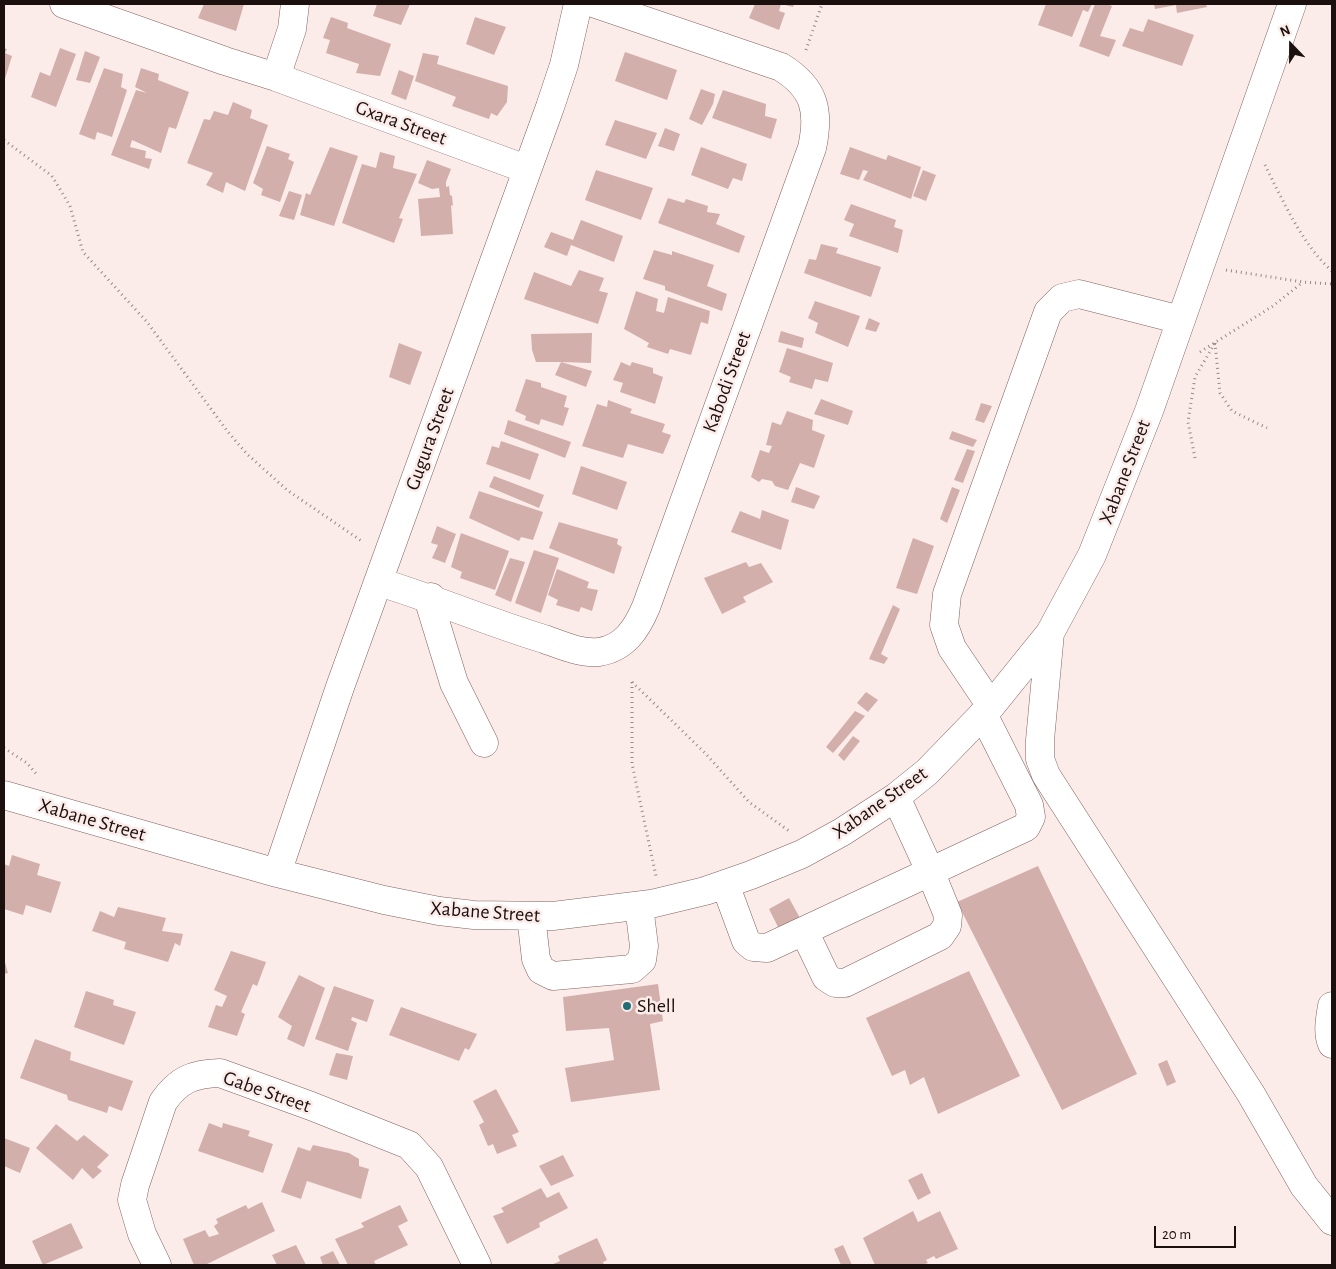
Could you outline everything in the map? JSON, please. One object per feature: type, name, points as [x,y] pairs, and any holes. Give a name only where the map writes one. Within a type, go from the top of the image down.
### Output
[{"type":"street","name":"Gxara Street","points":[[64,4],[276,77],[526,169]]},
{"type":"street","points":[[276,77],[292,30],[295,4]]},
{"type":"street","name":"Gugura Street","points":[[277,873],[340,688],[564,65],[578,4]]},
{"type":"street","name":"Kabodi Street","points":[[383,570],[430,598],[526,634],[570,648],[588,651],[599,652],[624,642],[634,632],[646,607],[812,148],[816,130],[815,113],[805,85],[796,76],[781,67],[596,4]]},
{"type":"street","name":"Xabane Street","points":[[4,795],[277,873],[384,900],[439,911],[474,915],[554,916],[650,904],[705,891],[752,875],[813,848],[842,832],[896,797],[927,772],[987,710],[1050,633],[1092,555],[1162,374],[1292,4]]},
{"type":"street","points":[[725,884],[746,942],[753,946],[766,948],[1026,826],[1031,818],[1029,805],[987,710],[952,648],[944,625],[947,594],[1048,312],[1062,298],[1079,294],[1181,320]]},
{"type":"street","points":[[430,598],[454,683],[484,744]]},
{"type":"street","points":[[1050,633],[1040,740],[1040,759],[1046,775],[1251,1094],[1304,1186],[1332,1221]]},
{"type":"street","points":[[804,931],[826,977],[835,983],[845,983],[940,936],[947,926],[948,915],[896,797]]},
{"type":"street","points":[[531,916],[536,959],[540,970],[553,976],[632,969],[642,960],[650,904]]},
{"type":"street","points":[[1332,1006],[1330,1039],[1332,1044]]},
{"type":"street","name":"Gabe Street","points":[[157,1265],[142,1234],[135,1212],[132,1200],[135,1185],[163,1102],[171,1090],[183,1080],[201,1075],[220,1074],[311,1106],[409,1145],[429,1167],[477,1265]]},
{"type":"path","points":[[796,76],[822,4]]},
{"type":"path","points":[[1248,130],[1296,224],[1323,263],[1332,271]]},
{"type":"path","points":[[4,140],[52,176],[70,206],[82,252],[147,322],[228,432],[247,454],[383,570]]},
{"type":"path","points":[[1200,266],[1257,276],[1332,284]]},
{"type":"path","points":[[1162,374],[1273,306],[1303,282]]},
{"type":"path","points":[[1215,342],[1220,393],[1232,411],[1268,428]]},
{"type":"path","points":[[1195,458],[1188,422],[1196,377],[1215,342]]},
{"type":"path","points":[[650,904],[632,764],[632,682],[705,753],[749,802],[813,848]]},
{"type":"path","points":[[4,748],[27,763],[42,780]]},
{"type":"building","points":[[204,4],[244,4],[236,31],[198,18]]},
{"type":"building","points":[[377,4],[410,4],[401,25],[373,16]]},
{"type":"building","points":[[755,4],[781,4],[779,11],[785,13],[779,30],[749,18]]},
{"type":"building","points":[[781,4],[794,4],[793,7]]},
{"type":"building","points":[[1046,4],[1092,4],[1088,12],[1083,10],[1072,37],[1038,25]]},
{"type":"building","points":[[1095,4],[1112,6],[1100,36],[1116,40],[1109,57],[1079,46]]},
{"type":"building","points":[[1154,4],[1206,4],[1207,7],[1177,13],[1176,5],[1155,9]]},
{"type":"building","points":[[331,17],[348,23],[347,28],[391,44],[380,76],[356,73],[359,64],[326,53],[330,40],[323,38]]},
{"type":"building","points":[[475,17],[506,27],[494,55],[466,44]]},
{"type":"building","points":[[1148,19],[1194,35],[1182,66],[1122,46],[1130,28],[1143,32]]},
{"type":"building","points":[[4,48],[7,49],[5,53],[12,56],[4,82]]},
{"type":"building","points":[[60,48],[76,54],[56,107],[31,97],[40,72],[50,76]]},
{"type":"building","points":[[85,51],[100,57],[90,83],[76,80]]},
{"type":"building","points":[[625,52],[677,70],[667,100],[615,81]]},
{"type":"building","points":[[423,53],[439,56],[437,64],[508,86],[507,102],[497,116],[491,113],[489,119],[452,106],[456,97],[415,81]]},
{"type":"building","points":[[104,68],[123,74],[121,87],[127,90],[112,137],[97,132],[95,140],[79,134]]},
{"type":"building","points":[[141,68],[159,74],[158,80],[189,92],[176,129],[169,127],[161,153],[132,140],[130,147],[146,151],[145,158],[152,159],[149,169],[111,155],[136,90],[147,93],[135,87]]},
{"type":"building","points":[[399,70],[414,76],[406,100],[391,94]]},
{"type":"building","points":[[701,89],[715,94],[713,104],[702,125],[689,119]]},
{"type":"building","points":[[723,90],[766,104],[765,116],[777,119],[771,139],[712,118]]},
{"type":"building","points":[[233,102],[252,110],[250,118],[268,125],[245,191],[226,182],[223,193],[206,185],[213,173],[187,163],[204,119],[210,120],[214,111],[228,115]]},
{"type":"building","points":[[615,120],[657,133],[646,159],[605,145]]},
{"type":"building","points":[[665,128],[680,134],[674,151],[658,146]]},
{"type":"building","points":[[267,146],[290,154],[288,159],[294,162],[280,202],[261,195],[263,189],[253,183]]},
{"type":"building","points":[[330,147],[358,156],[334,226],[300,215],[306,193],[310,195]]},
{"type":"building","points":[[701,147],[747,164],[742,181],[733,178],[728,189],[691,175]]},
{"type":"building","points":[[850,147],[886,160],[888,155],[921,167],[911,199],[863,180],[868,171],[863,170],[859,180],[840,174]]},
{"type":"building","points":[[380,152],[395,156],[393,168],[417,174],[399,218],[403,219],[394,243],[342,223],[362,164],[376,168]]},
{"type":"building","points":[[427,160],[451,169],[446,187],[449,186],[450,195],[452,196],[453,234],[421,236],[418,199],[440,197],[439,188],[432,189],[418,183]]},
{"type":"building","points":[[596,170],[653,188],[641,220],[585,200]]},
{"type":"building","points":[[923,170],[936,175],[926,201],[913,196]]},
{"type":"building","points":[[289,191],[302,195],[294,220],[279,216]]},
{"type":"building","points":[[668,198],[684,203],[686,199],[708,206],[707,212],[720,214],[716,224],[745,236],[739,253],[658,223]]},
{"type":"building","points":[[851,204],[896,220],[894,227],[903,230],[898,253],[849,236],[854,224],[844,220]]},
{"type":"building","points":[[581,220],[623,236],[614,262],[571,245],[567,256],[544,247],[551,232],[573,240]]},
{"type":"building","points":[[821,244],[838,248],[836,253],[881,267],[871,297],[804,273],[809,259],[816,260]]},
{"type":"building","points":[[654,250],[672,255],[672,251],[714,265],[707,286],[727,294],[722,311],[665,290],[665,286],[643,279]]},
{"type":"building","points":[[579,270],[604,278],[599,291],[608,293],[598,324],[524,299],[534,272],[571,286]]},
{"type":"building","points":[[636,291],[658,299],[656,311],[664,313],[668,297],[710,311],[708,324],[701,322],[691,355],[670,349],[668,354],[647,347],[649,343],[624,329]]},
{"type":"building","points":[[815,301],[860,316],[848,347],[815,333],[818,323],[808,318]]},
{"type":"building","points":[[869,318],[880,323],[876,332],[865,329]]},
{"type":"building","points":[[781,331],[804,338],[802,348],[778,342]]},
{"type":"building","points":[[592,333],[591,363],[536,362],[532,350],[531,334]]},
{"type":"building","points":[[399,343],[422,352],[410,385],[389,377]]},
{"type":"building","points":[[787,348],[833,363],[828,382],[815,379],[812,389],[789,382],[791,377],[779,372]]},
{"type":"building","points":[[561,362],[592,371],[586,387],[555,375]]},
{"type":"building","points":[[621,362],[630,366],[632,362],[653,368],[653,373],[663,377],[655,404],[620,392],[623,383],[613,380]]},
{"type":"building","points":[[526,379],[541,383],[541,387],[567,396],[564,407],[569,408],[563,426],[541,419],[539,425],[525,420],[526,416],[515,411]]},
{"type":"building","points":[[821,399],[853,411],[848,425],[814,414]]},
{"type":"building","points":[[608,400],[632,409],[630,413],[665,424],[662,432],[671,435],[663,454],[628,444],[623,458],[582,446],[597,404],[607,407]]},
{"type":"building","points":[[981,403],[992,406],[984,423],[975,420]]},
{"type":"building","points":[[787,411],[813,420],[812,430],[825,435],[814,468],[800,463],[788,490],[775,486],[772,481],[762,479],[759,482],[751,477],[760,450],[769,453],[772,446],[766,445],[772,422],[781,425]]},
{"type":"building","points":[[508,420],[571,442],[565,458],[504,434]]},
{"type":"building","points":[[952,431],[977,440],[973,447],[949,439]]},
{"type":"building","points":[[501,441],[539,454],[530,480],[486,464],[492,446],[499,448]]},
{"type":"building","points":[[967,449],[975,451],[963,483],[954,480]]},
{"type":"building","points":[[581,466],[627,482],[617,510],[572,494]]},
{"type":"building","points":[[494,476],[544,495],[539,508],[489,487]]},
{"type":"building","points":[[796,487],[820,496],[814,509],[791,502]]},
{"type":"building","points":[[952,487],[960,490],[947,523],[940,519]]},
{"type":"building","points":[[479,491],[543,512],[533,540],[521,537],[519,541],[469,518]]},
{"type":"building","points":[[762,510],[789,520],[781,550],[731,532],[740,511],[760,519]]},
{"type":"building","points":[[559,522],[618,539],[617,544],[622,547],[614,574],[549,548]]},
{"type":"building","points":[[437,526],[456,534],[445,563],[432,558],[438,545],[431,543]]},
{"type":"building","points":[[461,533],[509,551],[495,590],[460,578],[462,572],[451,567]]},
{"type":"building","points":[[913,538],[934,546],[917,594],[896,588]]},
{"type":"building","points":[[534,550],[559,558],[541,613],[515,603]]},
{"type":"building","points":[[510,558],[525,562],[511,602],[495,595]]},
{"type":"building","points":[[746,562],[749,567],[761,563],[773,582],[743,597],[746,602],[722,614],[704,578]]},
{"type":"building","points":[[557,569],[589,582],[587,588],[598,590],[592,611],[581,607],[579,612],[556,605],[558,600],[548,595]]},
{"type":"building","points":[[893,605],[900,609],[881,654],[888,658],[884,664],[869,659]]},
{"type":"building","points":[[866,692],[878,700],[868,712],[857,703]]},
{"type":"building","points":[[855,711],[865,716],[833,753],[826,747]]},
{"type":"building","points":[[853,736],[860,741],[844,761],[838,755]]},
{"type":"building","points":[[12,855],[40,864],[37,875],[61,882],[51,913],[26,905],[23,915],[4,909],[4,864],[9,866]]},
{"type":"building","points":[[1038,866],[1137,1074],[1062,1110],[957,902]]},
{"type":"building","points":[[789,898],[800,918],[779,929],[769,909]]},
{"type":"building","points":[[118,907],[166,918],[162,931],[183,934],[180,946],[175,943],[168,962],[124,949],[126,942],[92,931],[100,911],[114,917]]},
{"type":"building","points":[[231,951],[266,962],[257,986],[253,984],[241,1012],[245,1014],[237,1036],[208,1027],[216,1005],[222,1007],[227,996],[214,990]]},
{"type":"building","points":[[4,959],[8,973],[4,974]]},
{"type":"building","points":[[969,971],[1020,1076],[938,1114],[924,1077],[910,1085],[905,1070],[892,1076],[866,1018]]},
{"type":"building","points":[[299,975],[325,988],[304,1047],[287,1039],[292,1026],[278,1017]]},
{"type":"building","points":[[658,984],[663,1021],[650,1024],[660,1090],[571,1102],[565,1068],[614,1060],[609,1028],[566,1031],[563,997]]},
{"type":"building","points":[[334,986],[374,1000],[367,1022],[352,1017],[351,1020],[357,1023],[348,1051],[315,1039]]},
{"type":"building","points":[[86,991],[114,1000],[113,1005],[136,1012],[124,1045],[74,1027]]},
{"type":"building","points":[[401,1007],[477,1034],[469,1050],[465,1048],[459,1061],[389,1035]]},
{"type":"building","points":[[35,1039],[71,1052],[70,1060],[133,1081],[122,1111],[109,1106],[107,1113],[68,1100],[67,1095],[20,1078]]},
{"type":"building","points":[[336,1053],[353,1056],[347,1080],[329,1075]]},
{"type":"building","points":[[1167,1060],[1176,1082],[1167,1086],[1158,1064]]},
{"type":"building","points":[[496,1089],[519,1132],[512,1135],[517,1146],[497,1154],[493,1144],[488,1146],[479,1125],[484,1122],[473,1101]]},
{"type":"building","points":[[209,1123],[222,1128],[223,1123],[250,1131],[248,1136],[273,1144],[263,1173],[198,1151]]},
{"type":"building","points":[[56,1124],[77,1141],[84,1135],[109,1155],[97,1167],[102,1171],[93,1179],[82,1168],[73,1180],[36,1148]]},
{"type":"building","points":[[4,1138],[30,1148],[20,1173],[4,1166]]},
{"type":"building","points":[[313,1145],[349,1153],[359,1159],[359,1166],[369,1169],[361,1199],[307,1181],[301,1199],[281,1192],[298,1147],[310,1151]]},
{"type":"building","points":[[563,1155],[574,1176],[551,1186],[539,1166]]},
{"type":"building","points":[[922,1173],[931,1193],[918,1200],[908,1180]]},
{"type":"building","points":[[541,1188],[547,1198],[559,1192],[568,1208],[539,1223],[540,1227],[507,1244],[493,1216],[504,1212],[501,1208]]},
{"type":"building","points":[[262,1202],[275,1231],[205,1265],[194,1265],[183,1239],[205,1230],[209,1237],[219,1234],[214,1226],[218,1223],[216,1219],[246,1205],[248,1209]]},
{"type":"building","points":[[400,1205],[408,1221],[398,1226],[408,1245],[374,1261],[376,1265],[348,1265],[335,1239],[364,1227],[361,1223]]},
{"type":"building","points":[[913,1211],[918,1222],[940,1211],[958,1249],[936,1259],[934,1256],[926,1260],[928,1263],[922,1265],[875,1265],[863,1238]]},
{"type":"building","points":[[71,1223],[83,1248],[43,1265],[32,1241]]},
{"type":"building","points":[[597,1238],[607,1260],[603,1262],[604,1265],[551,1265],[560,1261],[558,1256]]},
{"type":"building","points":[[296,1245],[306,1265],[277,1265],[272,1255]]},
{"type":"building","points":[[843,1245],[852,1265],[841,1265],[834,1249]]},
{"type":"building","points":[[333,1251],[340,1265],[323,1265],[320,1257]]},
{"type":"place","name":"Shell","points":[[627,1006]]}]
